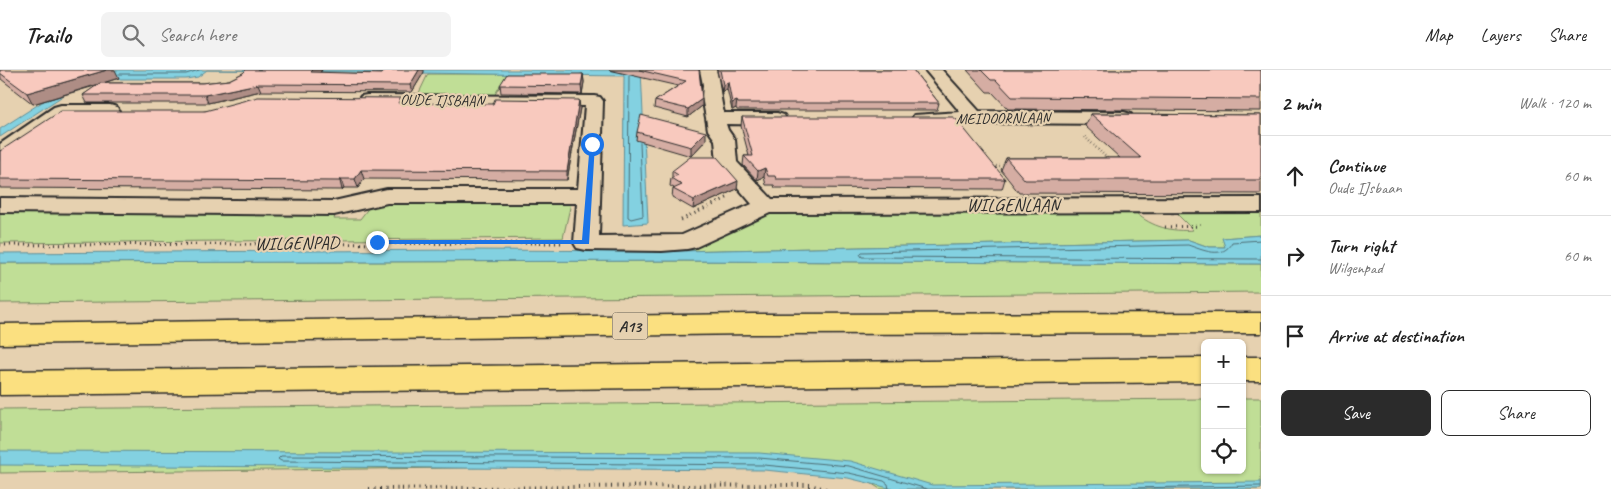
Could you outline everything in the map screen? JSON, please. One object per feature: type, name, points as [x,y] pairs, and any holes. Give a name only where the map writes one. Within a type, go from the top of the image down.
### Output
[{"type":"highway","name":"A13","points":[[0,334],[752,324],[1261,323]]},
{"type":"highway","points":[[1246,370],[1261,369]]},
{"type":"highway","points":[[0,383],[1201,370]]},
{"type":"street","points":[[586,243],[662,244],[687,242],[766,206],[726,164],[725,140],[718,130],[715,118],[711,97],[712,85],[708,70]]},
{"type":"street","points":[[933,70],[974,117]]},
{"type":"street","name":"OUDE IJSBAAN","points":[[353,100],[594,102],[586,243]]},
{"type":"street","points":[[0,153],[61,110],[130,111]]},
{"type":"street","name":"MEIDOORNLAAN","points":[[902,119],[974,117],[1064,118],[1158,113]]},
{"type":"street","points":[[715,118],[795,119]]},
{"type":"street","points":[[0,205],[334,208],[387,196],[590,196]]},
{"type":"street","name":"WILGENLAAN","points":[[766,206],[1261,205]]},
{"type":"path","points":[[1064,118],[1110,160]]},
{"type":"path","points":[[990,162],[999,174]]},
{"type":"path","points":[[993,166],[1012,166]]},
{"type":"path","name":"WILGENPAD","points":[[0,245],[377,242],[586,243]]},
{"type":"path","points":[[369,489],[785,485],[826,489]]},
{"type":"green space","points":[[428,74],[507,74],[494,96],[418,95]]},
{"type":"green space","points":[[388,200],[571,203],[563,238],[0,243],[0,213],[336,213],[334,219],[360,219],[370,206]]},
{"type":"green space","points":[[776,209],[778,213],[1136,213],[1156,225],[1170,229],[1185,230],[1193,230],[1176,213],[1261,213],[1261,235],[1223,238],[1225,247],[1209,247],[1189,240],[677,251]]},
{"type":"green space","points":[[684,261],[1261,264],[1261,292],[0,303],[0,263]]},
{"type":"green space","points":[[1246,398],[1261,398],[1261,489],[880,489],[854,472],[727,465],[0,473],[0,409],[1201,399],[1201,474],[1246,474]]},
{"type":"water","points":[[92,70],[207,70],[198,77],[186,79],[87,80],[0,137],[0,129]]},
{"type":"water","points":[[207,70],[641,70],[648,223],[623,225],[624,76]]},
{"type":"water","points":[[1261,235],[1261,264],[684,261],[0,263],[0,253],[466,250],[677,251],[1189,240],[1209,247],[1225,247],[1222,238]]},
{"type":"water","points":[[0,451],[759,453],[850,461],[932,485],[1261,482],[1261,489],[893,489],[848,478],[764,470],[0,465]]},
{"type":"building","points":[[0,70],[107,70],[27,93],[0,73]]},
{"type":"building","points":[[246,70],[313,70],[311,72],[382,74],[385,70],[419,70],[410,85],[258,84],[205,95],[83,95],[100,83],[202,83],[229,80]]},
{"type":"building","points":[[639,70],[699,70],[702,99],[688,109],[655,101],[686,81]]},
{"type":"building","points":[[720,70],[913,70],[939,103],[738,103],[737,101],[732,103],[728,82],[723,85]]},
{"type":"building","points":[[981,70],[1261,70],[1261,99],[1012,97],[996,80],[991,80]]},
{"type":"building","points":[[507,74],[583,74],[581,86],[500,85]]},
{"type":"building","points":[[258,97],[401,98],[398,103],[493,104],[495,99],[579,100],[567,171],[361,170],[355,179],[341,179],[340,181],[0,179],[0,151],[61,111],[205,111]]},
{"type":"building","points":[[1091,114],[1261,115],[1261,180],[1025,180],[1006,158],[1141,158]]},
{"type":"building","points":[[641,115],[706,132],[691,147],[637,132]]},
{"type":"building","points":[[742,117],[953,117],[1005,179],[776,179],[775,176],[768,176],[765,168],[758,171],[744,156],[753,156]]},
{"type":"building","points":[[690,157],[717,157],[738,181],[694,200],[673,189],[682,185],[671,178],[678,175],[672,171]]},
{"type":"route","points":[[377,242],[586,243],[592,144]]}]
